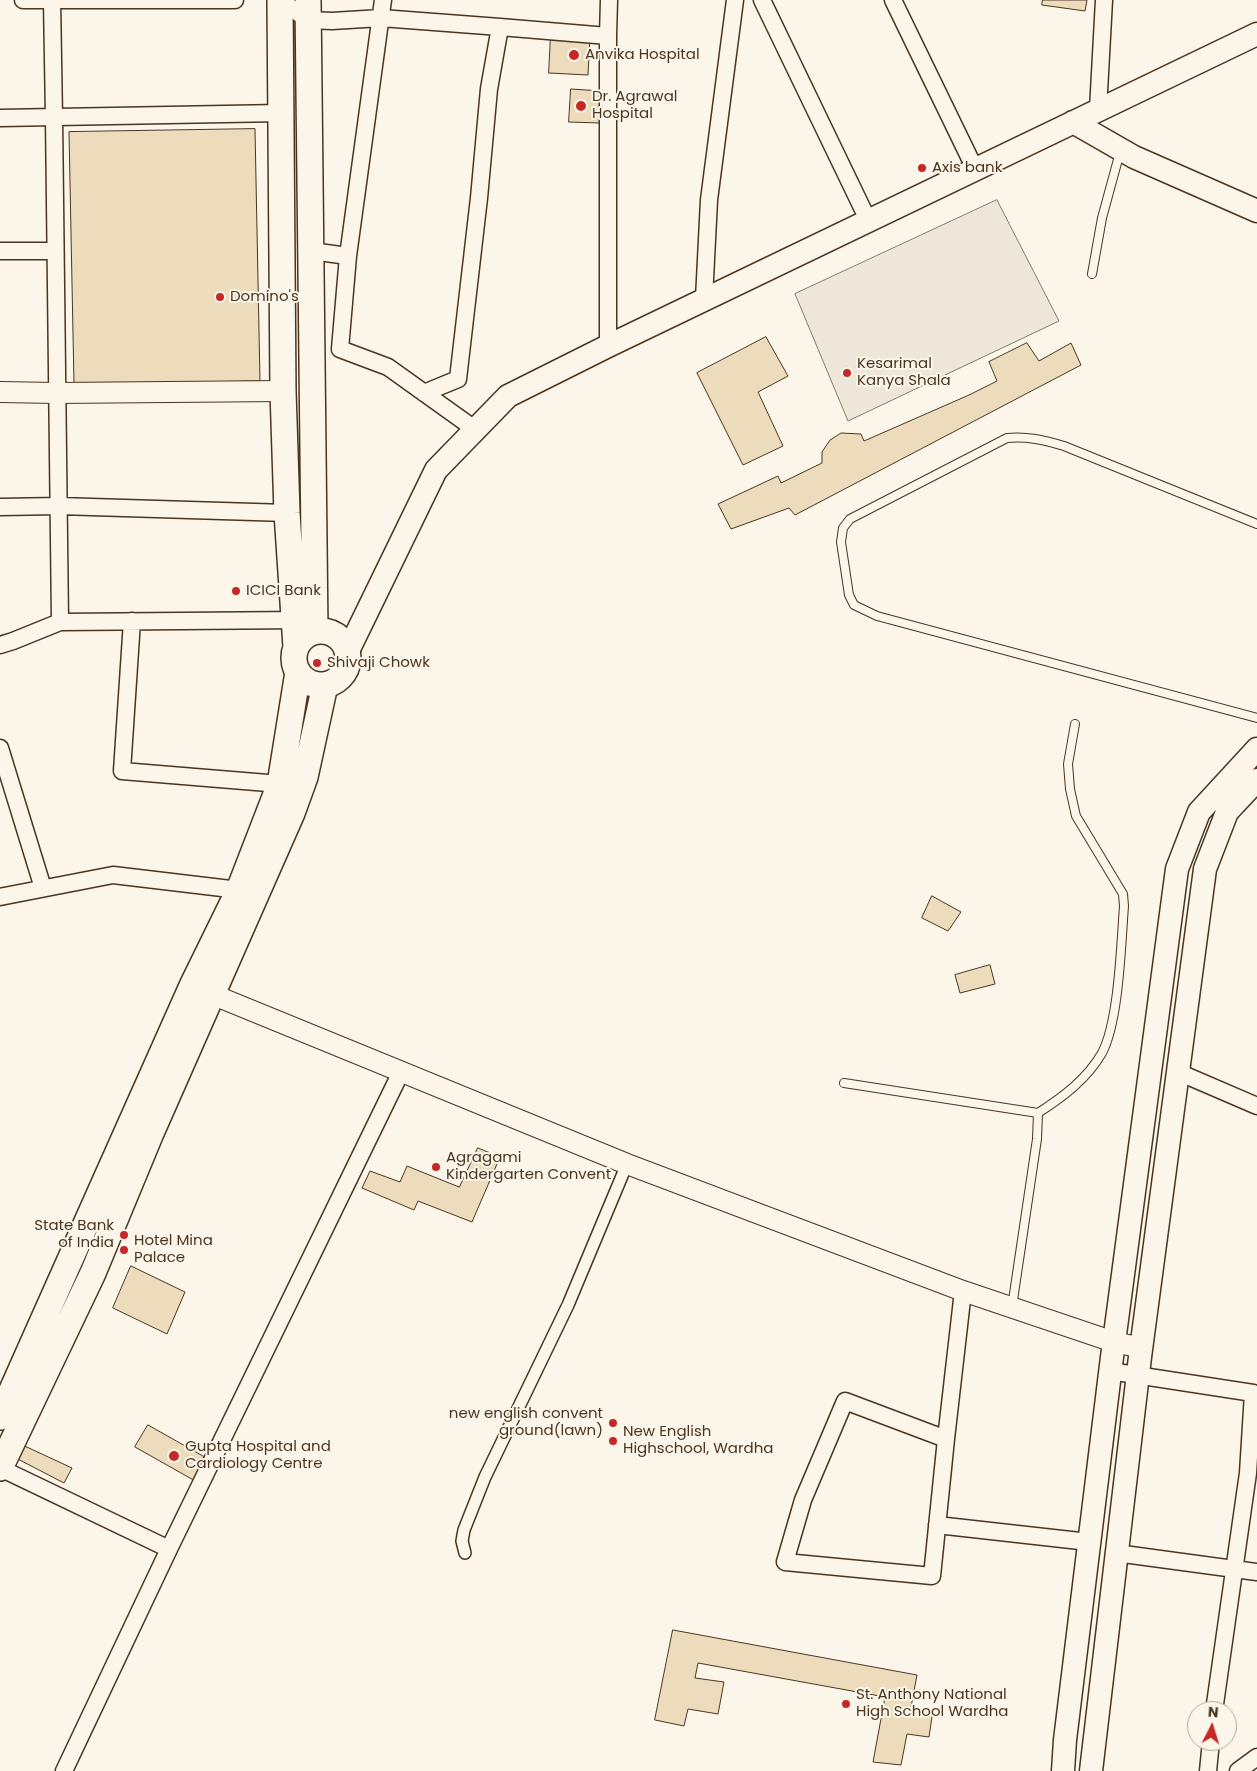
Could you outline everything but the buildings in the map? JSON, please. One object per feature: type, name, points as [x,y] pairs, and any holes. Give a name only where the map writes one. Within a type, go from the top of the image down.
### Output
[{"type":"main road","points":[[280,0],[283,391],[287,512],[309,621]]},
{"type":"main road","points":[[308,10],[311,251],[309,621],[296,647],[294,664],[298,672],[311,684],[325,685],[336,681],[343,675],[352,643],[436,470],[508,396],[868,220],[1257,34]]},
{"type":"main road","points":[[1073,122],[1134,157],[1257,211]]},
{"type":"main road","points":[[309,621],[339,630],[352,643]]},
{"type":"main road","points":[[0,1468],[93,1273],[151,1132],[239,890],[280,784],[298,672]]},
{"type":"main road","points":[[2,1410],[202,991],[298,796],[305,777],[325,685]]},
{"type":"main road","points":[[1063,1771],[1110,1371],[1177,869],[1199,812],[1257,749]]},
{"type":"main road","points":[[1091,1771],[1138,1375],[1205,869],[1227,812],[1257,780]]},
{"type":"street","points":[[23,0],[235,0]]},
{"type":"street","points":[[52,0],[60,622]]},
{"type":"street","points":[[280,0],[332,21],[381,18],[608,36]]},
{"type":"street","points":[[340,349],[348,256],[384,0]]},
{"type":"street","points":[[608,346],[609,0]]},
{"type":"street","points":[[704,300],[709,200],[735,0]]},
{"type":"street","points":[[762,0],[868,220]]},
{"type":"street","points":[[893,0],[975,169]]},
{"type":"street","points":[[1098,110],[1104,0]]},
{"type":"street","points":[[424,392],[458,379],[479,198],[489,89],[500,27]]},
{"type":"street","points":[[0,118],[281,113]]},
{"type":"street","points":[[0,251],[56,252]]},
{"type":"street","points":[[311,251],[348,256]]},
{"type":"street","points":[[311,351],[326,348],[340,349],[388,367],[476,430]]},
{"type":"street","points":[[0,392],[283,391]]},
{"type":"street","points":[[0,507],[59,506],[287,512]]},
{"type":"street","points":[[132,621],[122,771],[280,784]]},
{"type":"street","points":[[0,645],[14,642],[60,622],[309,621]]},
{"type":"street","points":[[0,748],[43,888]]},
{"type":"street","points":[[0,897],[112,875],[239,890]]},
{"type":"street","points":[[202,991],[627,1164],[963,1291],[1114,1342],[1142,1348]]},
{"type":"street","points":[[64,1771],[169,1549],[401,1072]]},
{"type":"street","points":[[1178,1072],[1257,1106]]},
{"type":"street","points":[[465,1553],[462,1541],[464,1530],[485,1477],[568,1305],[627,1164]]},
{"type":"street","points":[[946,1439],[845,1401],[803,1500],[785,1562],[932,1576],[963,1291]]},
{"type":"street","points":[[1110,1371],[1253,1393],[1252,1474],[1234,1568],[1215,1701]]},
{"type":"street","points":[[0,1468],[169,1549]]},
{"type":"street","points":[[937,1526],[1089,1542]]},
{"type":"street","points":[[1116,1553],[1257,1572]]},
{"type":"street","points":[[1208,1771],[1210,1751]]},
{"type":"street","points":[[1238,1771],[1257,1757]]},
{"type":"lane","points":[[1092,274],[1102,218],[1121,150]]},
{"type":"lane","points":[[1257,524],[1064,446],[1039,438],[1021,436],[1007,438],[850,519],[843,528],[841,542],[849,595],[854,605],[877,616],[1257,718]]},
{"type":"lane","points":[[844,1083],[1038,1113],[1072,1090],[1101,1055],[1107,1042],[1116,991],[1124,906],[1123,894],[1076,816],[1070,789],[1068,764],[1076,724]]},
{"type":"lane","points":[[1012,1307],[1037,1139],[1038,1113]]},
{"type":"shaded area","points":[[997,200],[1059,321],[848,421],[795,294]]},
{"type":"place","name":"Anvika Hospital","points":[[574,55]]},
{"type":"place","name":"Dr. Agrawal Hospital","points":[[581,106]]},
{"type":"place","name":"Axis bank","points":[[922,168]]},
{"type":"place","name":"Domino's","points":[[220,297]]},
{"type":"place","name":"Kesarimal Kanya Shala","points":[[847,373]]},
{"type":"place","name":"ICICI Bank","points":[[236,591]]},
{"type":"place","name":"Shivaji Chowk","points":[[317,663]]},
{"type":"place","name":"Agragami Kindergarten Convent","points":[[436,1167]]},
{"type":"place","name":"State Bank of India","points":[[124,1235]]},
{"type":"place","name":"Hotel Mina Palace","points":[[124,1250]]},
{"type":"place","name":"new english convent ground(lawn)","points":[[613,1423]]},
{"type":"place","name":"New English Highschool, Wardha","points":[[613,1441]]},
{"type":"place","name":"Gupta Hospital and Cardiology Centre","points":[[174,1456]]},
{"type":"place","name":"St. Anthony National High School Wardha","points":[[846,1704]]}]
